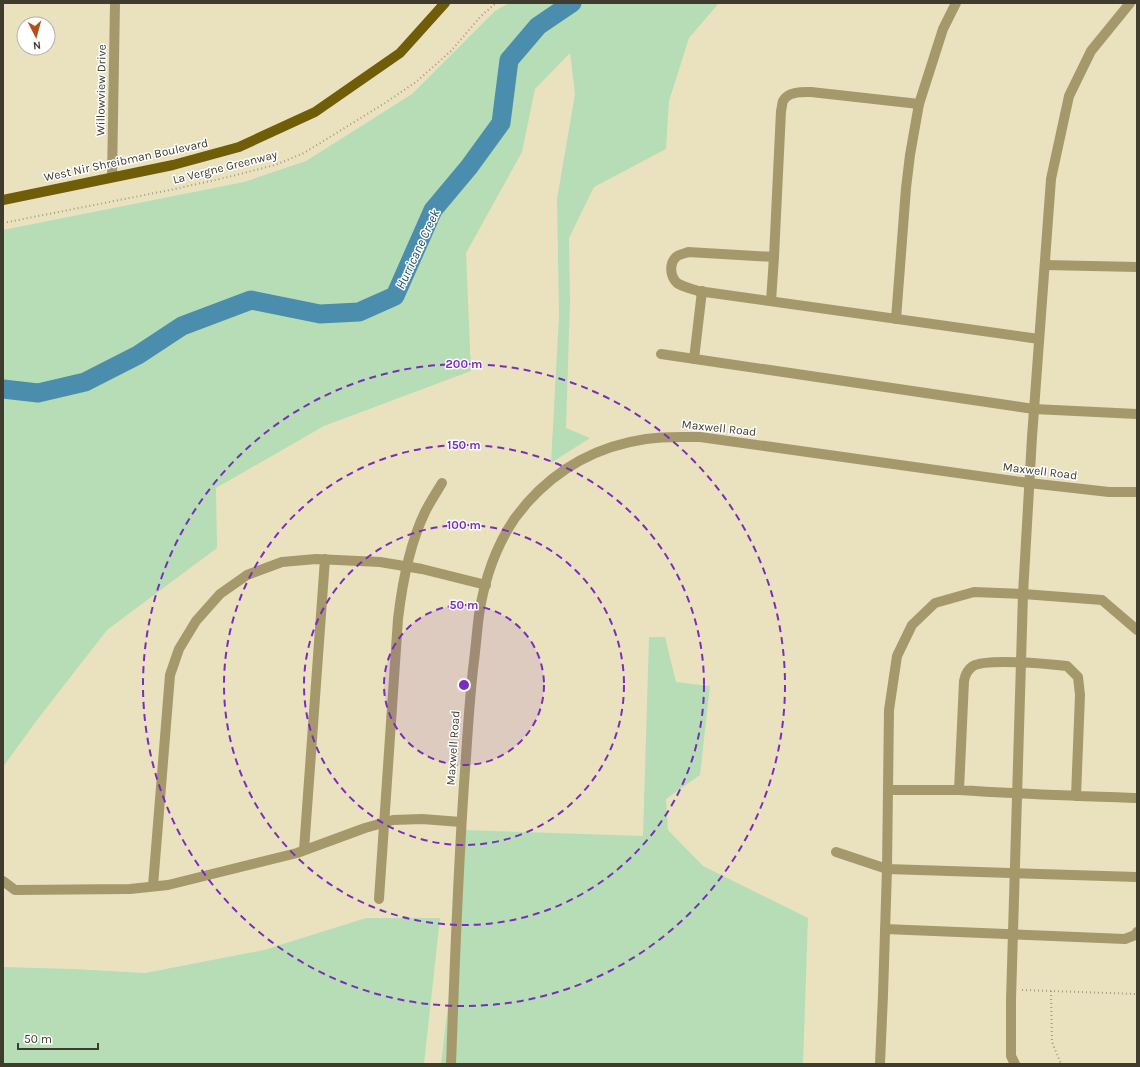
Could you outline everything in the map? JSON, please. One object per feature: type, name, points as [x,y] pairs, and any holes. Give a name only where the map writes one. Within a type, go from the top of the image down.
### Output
[{"type":"main road","name":"West Nir Shreibman Boulevard","points":[[3,200],[173,165],[239,147],[315,112],[400,53],[445,3]]},
{"type":"street","name":"Willowview Drive","points":[[112,177],[115,3]]},
{"type":"street","points":[[896,319],[906,188],[919,104],[943,29],[956,3]]},
{"type":"street","points":[[1014,1064],[1011,1056],[1011,1000],[1023,594],[1029,483],[1051,179],[1069,96],[1091,51],[1130,3]]},
{"type":"street","points":[[771,301],[781,111],[783,100],[789,95],[800,92],[812,92],[919,104]]},
{"type":"street","points":[[774,257],[688,252],[677,256],[671,264],[671,274],[677,282],[702,291],[1039,339]]},
{"type":"street","points":[[1045,265],[1137,267]]},
{"type":"street","points":[[694,359],[702,291]]},
{"type":"street","points":[[660,354],[1034,409],[1137,414]]},
{"type":"street","name":"Maxwell Road","points":[[451,1064],[461,822],[470,699],[479,614],[493,561],[504,536],[516,516],[537,492],[559,473],[599,451],[624,443],[648,439],[700,437],[1029,483],[1109,492],[1137,492]]},
{"type":"street","points":[[379,899],[400,596],[414,540],[425,513],[442,483]]},
{"type":"street","points":[[153,886],[170,675],[179,649],[196,621],[220,594],[247,575],[282,562],[316,559],[380,562],[408,566],[486,585]]},
{"type":"street","points":[[304,850],[325,559]]},
{"type":"street","points":[[880,1064],[887,869],[889,710],[896,656],[912,625],[935,603],[974,592],[1102,600],[1137,630]]},
{"type":"street","points":[[959,790],[964,681],[966,673],[974,666],[988,662],[1021,663],[1067,666],[1078,677],[1080,695],[1076,796]]},
{"type":"street","points":[[888,790],[959,790],[1017,794],[1137,798]]},
{"type":"street","points":[[3,881],[15,890],[130,889],[168,885],[304,850],[365,828],[393,820],[422,819],[461,822]]},
{"type":"street","points":[[836,852],[887,869],[1137,877]]},
{"type":"street","points":[[885,929],[1125,939],[1135,935],[1137,932]]},
{"type":"path","name":"La Vergne Greenway","points":[[3,222],[170,190],[224,178],[275,164],[304,152],[385,103],[416,82],[451,51],[481,16],[496,3]]},
{"type":"path","points":[[1022,990],[1137,994]]},
{"type":"path","points":[[1051,991],[1052,1042],[1061,1064]]},
{"type":"green space","points":[[509,3],[719,3],[689,38],[669,101],[666,149],[594,187],[569,238],[570,301],[566,428],[590,438],[551,463],[559,316],[557,199],[575,94],[570,53],[535,89],[522,152],[466,253],[471,371],[324,426],[216,488],[217,548],[107,630],[37,720],[3,767],[3,230],[244,182],[306,161],[412,94],[495,11]]},
{"type":"green space","points":[[649,637],[665,637],[676,682],[710,686],[700,775],[666,799],[668,830],[703,866],[808,918],[803,1064],[441,1064],[451,980],[463,830],[643,836]]},
{"type":"green space","points":[[366,918],[440,918],[424,1064],[3,1064],[3,967],[145,973],[264,950]]},
{"type":"waterway","name":"Hurricane Creek","points":[[3,389],[38,393],[85,382],[138,355],[182,326],[251,300],[320,314],[359,312],[395,296],[433,210],[469,167],[501,123],[509,60],[538,26],[572,3]]}]
